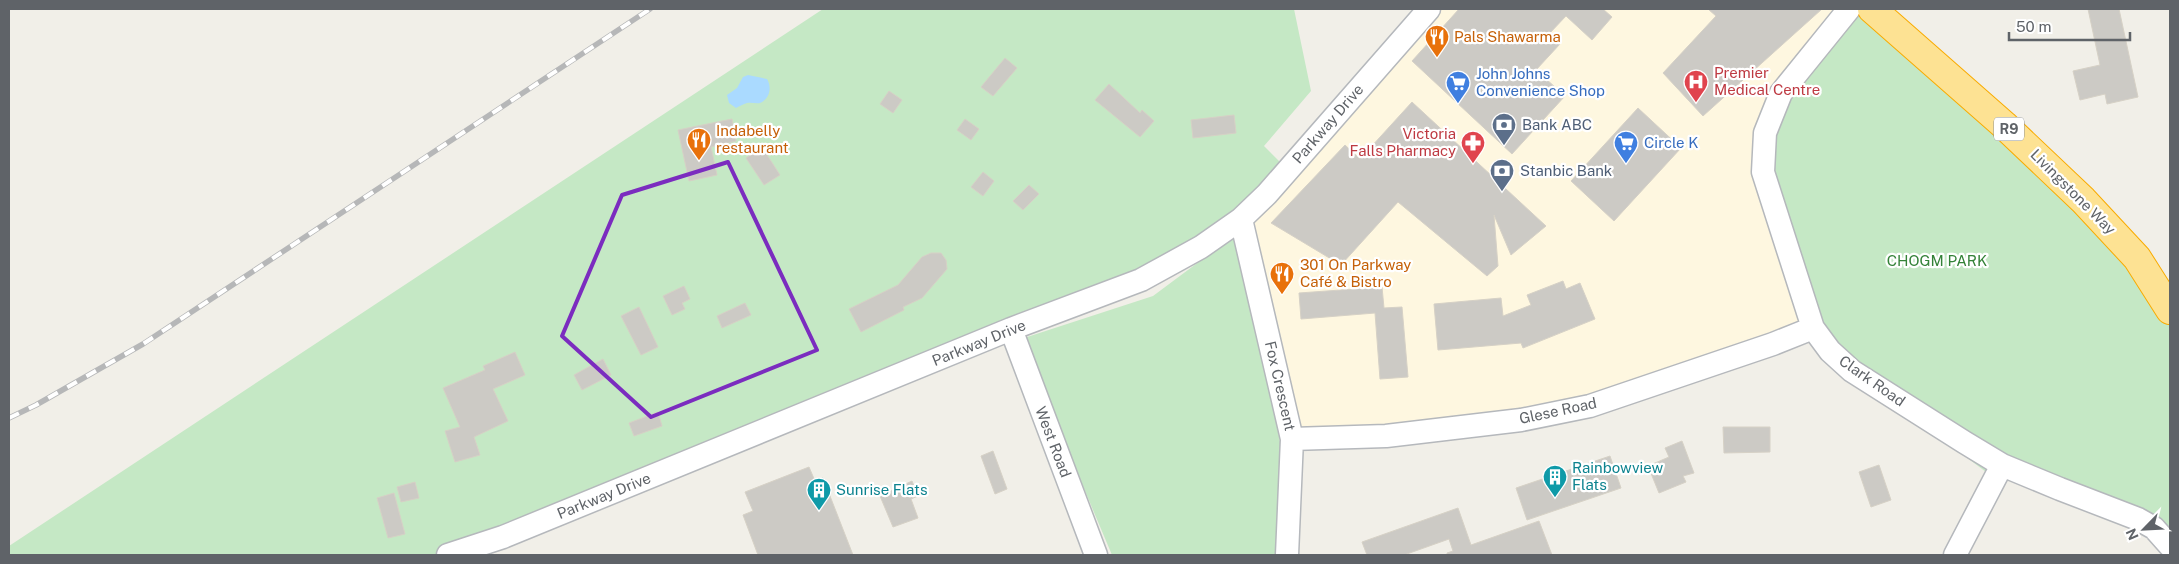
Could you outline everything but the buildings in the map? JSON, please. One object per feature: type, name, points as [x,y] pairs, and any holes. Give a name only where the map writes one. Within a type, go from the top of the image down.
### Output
[{"type":"highway","name":"Livingstone Way","points":[[1872,9],[2004,125],[2084,200],[2137,258],[2170,310]]},
{"type":"highway","name":"Livingstone Way","points":[[2137,258],[2170,283]]},
{"type":"street","name":"Parkway Drive","points":[[448,555],[503,537],[1011,329],[1141,280],[1201,247],[1242,219],[1296,161],[1429,9]]},
{"type":"street","name":"Clark Road","points":[[1849,9],[1781,93],[1765,133],[1763,172],[1813,328],[1830,351],[1852,371],[2002,465],[2060,490],[2138,519],[2154,528],[2169,542]]},
{"type":"street","name":"Fox Crescent","points":[[1242,219],[1292,439],[1287,555]]},
{"type":"street","name":"Glese Road","points":[[1292,439],[1386,436],[1521,420],[1590,406],[1813,328]]},
{"type":"street","name":"West Road","points":[[1011,329],[1096,555]]},
{"type":"street","points":[[1955,555],[2002,465]]},
{"type":"highlighted area","points":[[728,162],[817,350],[651,417],[562,336],[622,195]]},
{"type":"shaded area","points":[[1429,9],[1849,9],[1813,328],[1590,406],[1292,439],[1241,219]]},
{"type":"green space","points":[[823,9],[1294,9],[1311,91],[1264,146],[1283,165],[1237,221],[1129,282],[494,537],[433,555],[9,555],[9,546]]},
{"type":"green space","name":"CHOGM PARK","points":[[1848,9],[1867,9],[2082,206],[2170,320],[2170,555],[2164,555],[2157,542],[2095,512],[1986,472],[1852,371],[1813,328],[1765,133]]},
{"type":"green space","points":[[1239,232],[1282,452],[1278,555],[1112,555],[1021,339],[1153,296]]},
{"type":"water","points":[[748,75],[767,79],[769,86],[768,96],[760,103],[747,103],[736,108],[729,103],[727,95],[737,88],[743,77]]},
{"type":"railway","points":[[9,418],[36,405],[143,344],[650,9]]},
{"type":"place","name":"Pals Shawarma","points":[[1437,58]]},
{"type":"place","name":"Premier Medical Centre","points":[[1696,103]]},
{"type":"place","name":"John Johns Convenience Shop","points":[[1458,104]]},
{"type":"place","name":"Bank ABC","points":[[1504,146]]},
{"type":"place","name":"Indabelly restaurant","points":[[699,161]]},
{"type":"place","name":"Victoria Falls Pharmacy","points":[[1473,164]]},
{"type":"place","name":"Circle K","points":[[1626,164]]},
{"type":"place","name":"Stanbic Bank","points":[[1502,192]]},
{"type":"place","name":"301 On Parkway Café & Bistro","points":[[1282,295]]},
{"type":"place","name":"Rainbowview Flats","points":[[1555,498]]},
{"type":"place","name":"Sunrise Flats","points":[[819,511]]}]
